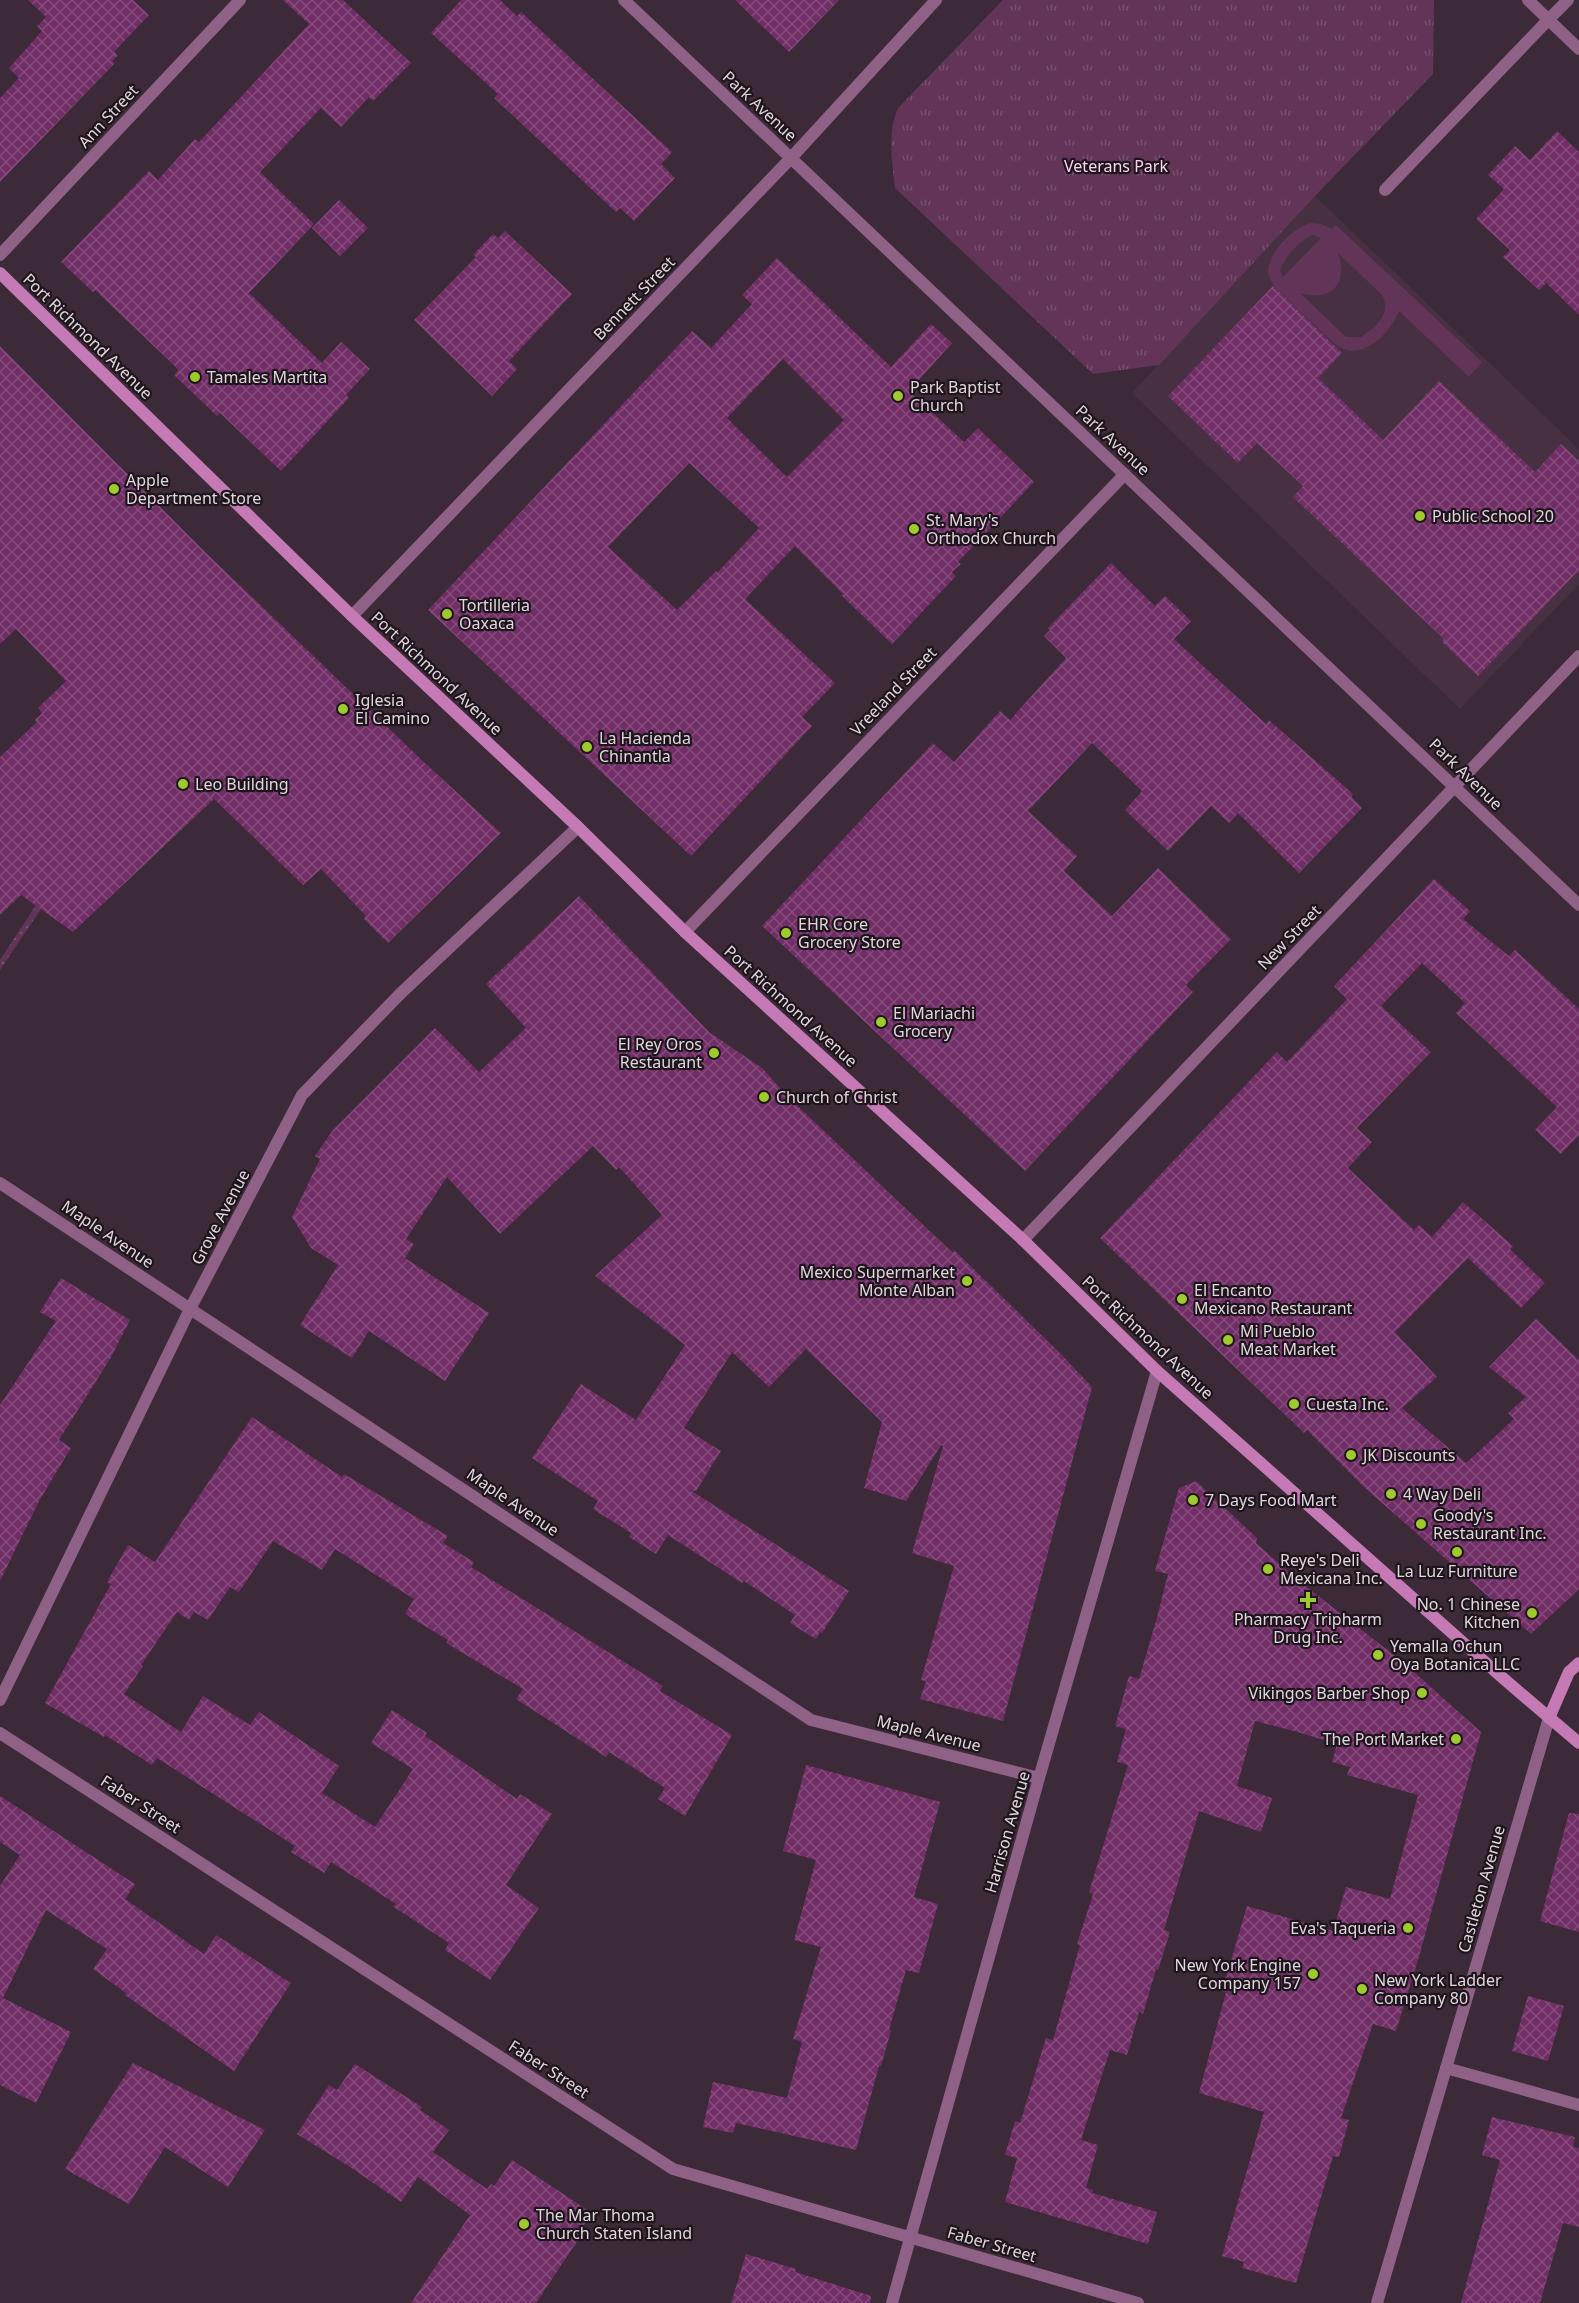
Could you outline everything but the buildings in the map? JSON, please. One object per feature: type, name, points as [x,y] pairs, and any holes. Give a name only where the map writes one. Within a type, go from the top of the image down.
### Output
[{"type":"street","name":"Ann Street","points":[[0,255],[240,0]]},
{"type":"street","name":"Park Avenue","points":[[624,0],[1579,905]]},
{"type":"street","name":"Bennett Street","points":[[352,616],[791,158],[936,0]]},
{"type":"street","points":[[1527,0],[1579,50]]},
{"type":"street","points":[[1385,190],[1568,0]]},
{"type":"street","name":"Port Richmond Avenue","points":[[0,273],[352,616],[685,932],[1023,1240],[1158,1371],[1579,1743]]},
{"type":"street","name":"Vreeland Street","points":[[685,932],[1125,474]]},
{"type":"street","name":"New Street","points":[[1023,1240],[1579,656]]},
{"type":"street","name":"Grove Avenue","points":[[0,1701],[190,1309],[302,1095],[401,993],[578,828]]},
{"type":"street","name":"Maple Avenue","points":[[0,1182],[812,1720],[1039,1778]]},
{"type":"street","name":"Harrison Avenue","points":[[891,2303],[1039,1778],[1158,1371]]},
{"type":"street","name":"Castleton Avenue","points":[[1377,2303],[1549,1718],[1569,1672],[1579,1663]]},
{"type":"street","name":"Faber Street","points":[[0,1733],[673,2169],[1138,2303]]},
{"type":"street","points":[[1446,2068],[1579,2104]]},
{"type":"shaded area","name":"Public School 20","points":[[1315,196],[1579,449],[1579,584],[1460,709],[1132,393]]},
{"type":"green space","name":"Veterans Park","points":[[1003,0],[1434,0],[1433,74],[1315,196],[1159,365],[1093,374],[895,188],[891,138],[898,108]]},
{"type":"green space","points":[[1311,223],[1321,224],[1332,229],[1336,225],[1482,362],[1469,377],[1399,311],[1389,329],[1373,344],[1355,351],[1335,344],[1275,288],[1268,274],[1272,258],[1282,242]],"holes":[[[1312,235],[1321,238],[1283,277],[1280,271],[1288,255]],[[1338,253],[1382,295],[1385,302],[1381,319],[1361,337],[1346,337],[1300,293],[1321,295],[1335,288],[1341,274]]]},
{"type":"green space","points":[[36,905],[41,909],[0,970],[0,960]]},
{"type":"place","name":"Tamales Martita","points":[[195,377]]},
{"type":"place","name":"Park Baptist Church","points":[[898,396]]},
{"type":"place","name":"Apple Department Store","points":[[114,489]]},
{"type":"place","name":"Public School 20","points":[[1420,516]]},
{"type":"place","name":"St. Mary's Orthodox Church","points":[[914,529]]},
{"type":"place","name":"Tortilleria Oaxaca","points":[[447,614]]},
{"type":"place","name":"Iglesia El Camino","points":[[343,709]]},
{"type":"place","name":"La Hacienda Chinantla","points":[[587,747]]},
{"type":"place","name":"Leo Building","points":[[183,784]]},
{"type":"place","name":"EHR Core Grocery Store","points":[[786,933]]},
{"type":"place","name":"El Mariachi Grocery","points":[[881,1022]]},
{"type":"place","name":"El Rey Oros Restaurant","points":[[714,1053]]},
{"type":"place","name":"Church of Christ","points":[[764,1097]]},
{"type":"place","name":"Mexico Supermarket Monte Alban","points":[[967,1281]]},
{"type":"place","name":"El Encanto Mexicano Restaurant","points":[[1182,1299]]},
{"type":"place","name":"Mi Pueblo Meat Market","points":[[1228,1340]]},
{"type":"place","name":"Cuesta Inc.","points":[[1294,1404]]},
{"type":"place","name":"JK Discounts","points":[[1351,1455]]},
{"type":"place","name":"4 Way Deli","points":[[1391,1494]]},
{"type":"place","name":"7 Days Food Mart","points":[[1193,1500]]},
{"type":"place","name":"Goody's Restaurant Inc.","points":[[1421,1524]]},
{"type":"place","name":"La Luz Furniture","points":[[1457,1552]]},
{"type":"place","name":"Reye's Deli Mexicana Inc.","points":[[1268,1569]]},
{"type":"place","name":"Pharmacy Tripharm Drug Inc.","points":[[1308,1600]]},
{"type":"place","name":"No. 1 Chinese Kitchen","points":[[1532,1613]]},
{"type":"place","name":"Yemalla Ochun Oya Botanica LLC","points":[[1378,1655]]},
{"type":"place","name":"Vikingos Barber Shop","points":[[1422,1693]]},
{"type":"place","name":"The Port Market","points":[[1456,1739]]},
{"type":"place","name":"Eva's Taqueria","points":[[1408,1928]]},
{"type":"place","name":"New York Engine Company 157","points":[[1313,1974]]},
{"type":"place","name":"New York Ladder Company 80","points":[[1362,1989]]},
{"type":"place","name":"The Mar Thoma Church Staten Island","points":[[524,2224]]}]
